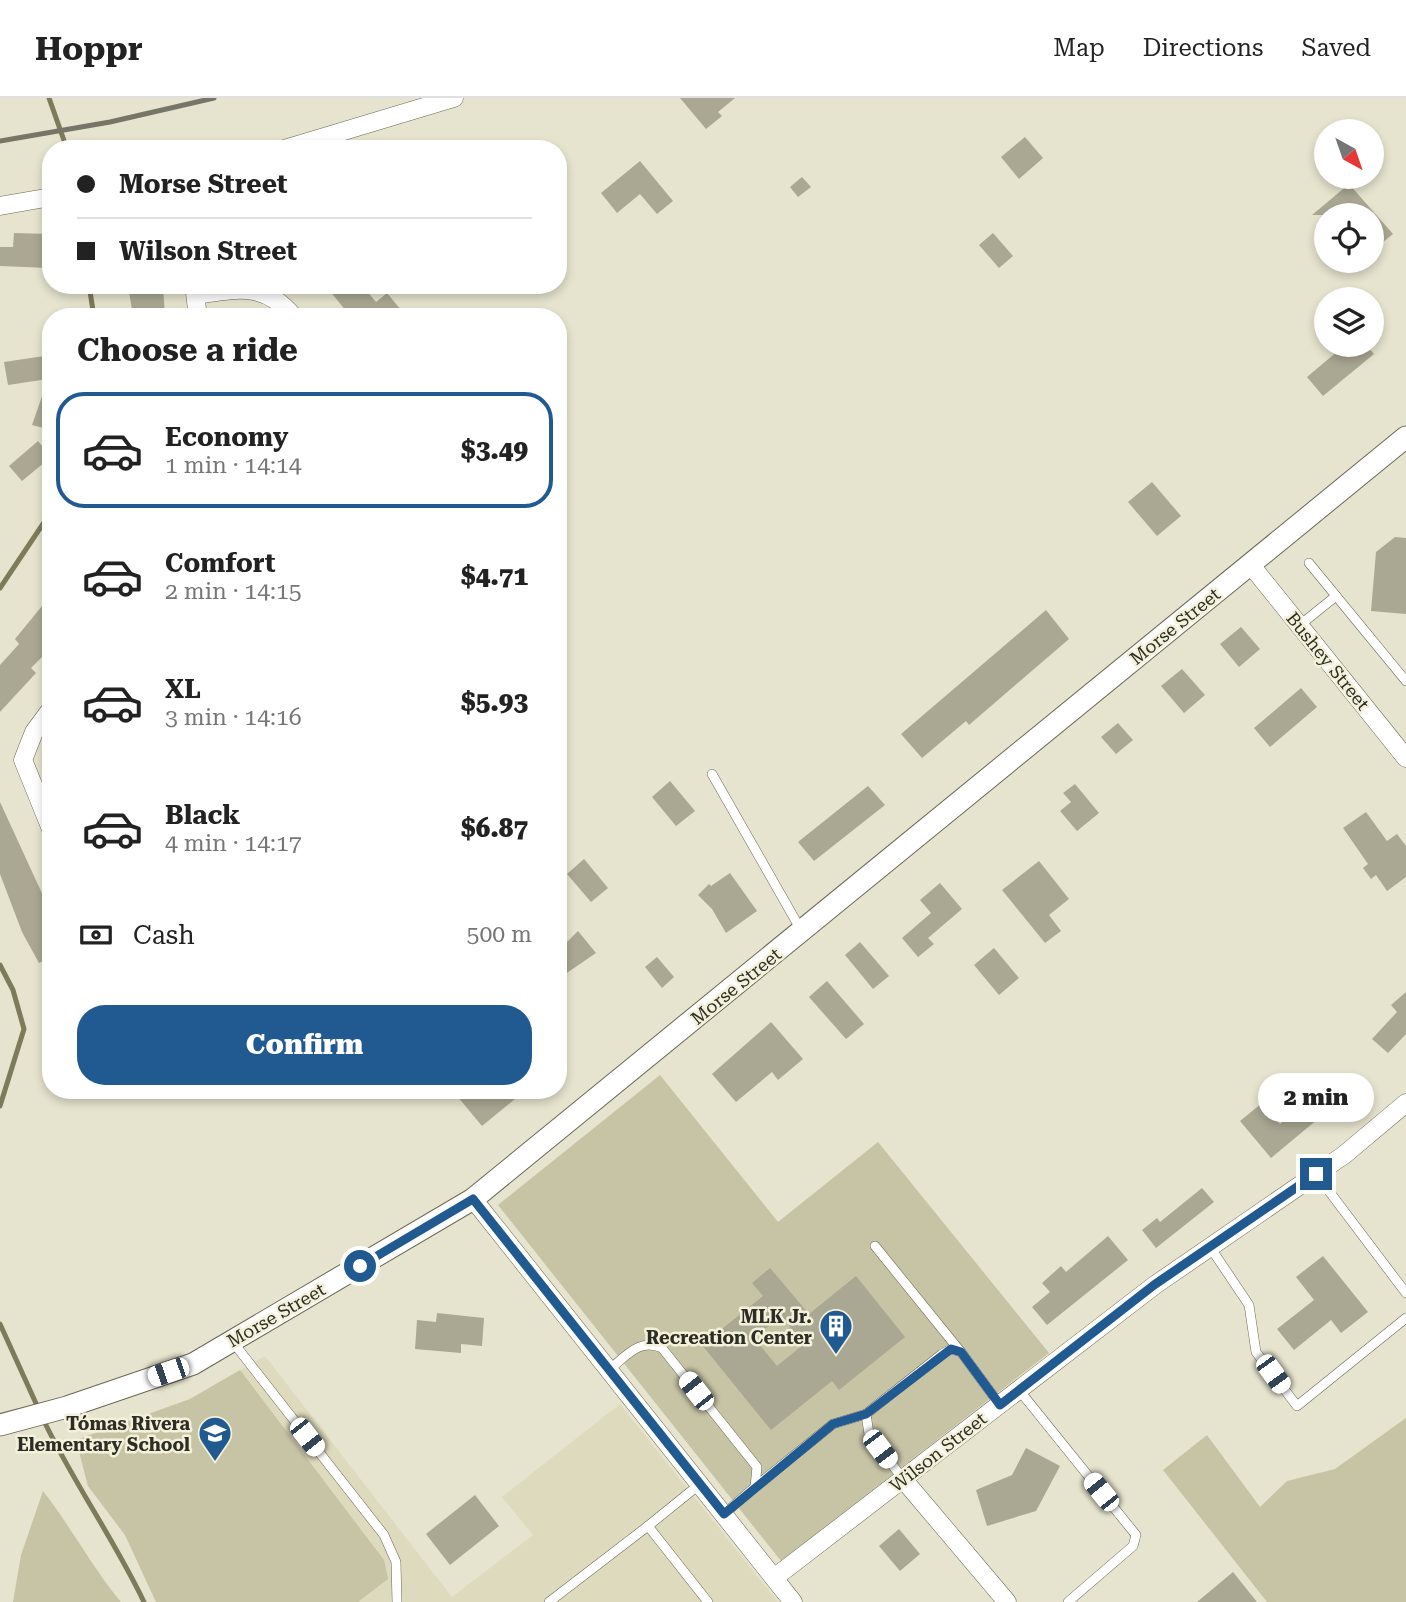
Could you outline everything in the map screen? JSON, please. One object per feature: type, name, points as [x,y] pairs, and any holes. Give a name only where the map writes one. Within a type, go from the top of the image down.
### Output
[{"type":"street","points":[[314,140],[454,98]]},
{"type":"street","points":[[0,206],[42,199]]},
{"type":"street","points":[[263,294],[281,301],[287,308]]},
{"type":"street","name":"Morse Street","points":[[0,1425],[67,1407],[193,1363],[473,1199],[1404,442]]},
{"type":"street","name":"Bushey Street","points":[[1250,565],[1403,746]]},
{"type":"street","points":[[42,721],[34,732],[23,760],[42,807]]},
{"type":"street","name":"Wilson Street","points":[[774,1578],[1154,1285],[1316,1174],[1406,1103]]},
{"type":"street","points":[[473,1199],[793,1602]]},
{"type":"street","points":[[903,1479],[1007,1602]]},
{"type":"lane","points":[[1309,563],[1406,681]]},
{"type":"lane","points":[[1300,625],[1336,596]]},
{"type":"lane","points":[[712,774],[802,932]]},
{"type":"lane","points":[[1316,1174],[1406,1293]]},
{"type":"lane","points":[[875,1246],[1000,1405]]},
{"type":"lane","points":[[1210,1247],[1249,1305],[1256,1352],[1297,1406],[1406,1318]]},
{"type":"lane","points":[[232,1341],[384,1535],[396,1562],[397,1602]]},
{"type":"lane","points":[[610,1369],[638,1346],[652,1343],[662,1348],[757,1467],[755,1487]]},
{"type":"lane","points":[[724,1514],[833,1424],[866,1414],[942,1354],[951,1349],[961,1352]]},
{"type":"lane","points":[[1019,1390],[1136,1535],[1133,1546],[1068,1602]]},
{"type":"lane","points":[[866,1414],[869,1434],[903,1479]]},
{"type":"lane","points":[[549,1602],[700,1484]]},
{"type":"lane","points":[[648,1526],[708,1602]]},
{"type":"shaded area","points":[[660,1075],[778,1222],[878,1142],[1049,1353],[781,1561],[498,1205]]},
{"type":"shaded area","name":"Tómas Rivera Elementary School","points":[[265,1356],[452,1597],[533,1535],[502,1497],[620,1404],[778,1602],[156,1602],[125,1535],[88,1486],[76,1440],[190,1399]]},
{"type":"shaded area","points":[[240,1370],[384,1560],[388,1579],[358,1602],[156,1602],[125,1535],[88,1486],[76,1440],[190,1399]]},
{"type":"shaded area","points":[[1406,1418],[1406,1602],[1267,1602],[1163,1470],[1207,1435],[1260,1507],[1287,1481],[1335,1469]]},
{"type":"shaded area","points":[[43,1491],[121,1602],[13,1602],[21,1555]]},
{"type":"building","points":[[680,98],[735,98],[718,112],[722,116],[706,129]]},
{"type":"building","points":[[1025,137],[1043,158],[1019,179],[1001,157]]},
{"type":"building","points":[[640,161],[673,201],[657,214],[640,194],[617,213],[601,193]]},
{"type":"building","points":[[802,177],[811,187],[798,197],[790,187]]},
{"type":"building","points":[[1343,189],[1353,189],[1366,203],[1326,203]]},
{"type":"building","points":[[1384,224],[1393,234],[1384,241]]},
{"type":"building","points":[[14,233],[42,234],[42,268],[0,266],[0,247],[13,247]]},
{"type":"building","points":[[993,233],[1013,256],[999,268],[979,245]]},
{"type":"building","points":[[129,294],[164,294],[164,308],[132,308]]},
{"type":"building","points":[[332,294],[369,294],[376,302],[388,294],[399,308],[344,308]]},
{"type":"building","points":[[42,356],[42,380],[8,385],[4,362]]},
{"type":"building","points":[[1331,357],[1370,357],[1323,396],[1307,377]]},
{"type":"building","points":[[42,396],[42,428],[32,425]]},
{"type":"building","points":[[38,441],[42,446],[42,464],[22,481],[9,466]]},
{"type":"building","points":[[1152,482],[1181,516],[1157,536],[1128,502]]},
{"type":"building","points":[[1395,537],[1406,538],[1406,614],[1371,611],[1376,552]]},
{"type":"building","points":[[42,606],[42,657],[31,668],[36,673],[0,712],[0,665],[19,644],[15,639]]},
{"type":"building","points":[[1046,610],[1069,639],[969,725],[966,721],[922,758],[901,734]]},
{"type":"building","points":[[1241,627],[1260,649],[1239,667],[1220,644]]},
{"type":"building","points":[[1182,669],[1205,695],[1184,713],[1161,686]]},
{"type":"building","points":[[1301,688],[1317,707],[1270,747],[1254,728]]},
{"type":"building","points":[[1118,723],[1133,740],[1116,754],[1101,737]]},
{"type":"building","points":[[670,781],[695,811],[676,826],[652,797]]},
{"type":"building","points":[[1075,784],[1099,813],[1077,831],[1060,811],[1071,802],[1063,793]]},
{"type":"building","points":[[868,786],[885,805],[814,861],[798,842]]},
{"type":"building","points":[[0,802],[42,893],[42,962],[39,963],[22,932],[0,874]]},
{"type":"building","points":[[1366,812],[1387,841],[1397,834],[1406,846],[1406,877],[1387,891],[1376,875],[1371,879],[1363,868],[1368,864],[1343,828]]},
{"type":"building","points":[[584,859],[608,888],[591,902],[567,874]]},
{"type":"building","points":[[1039,861],[1069,899],[1049,915],[1061,931],[1045,943],[1002,890]]},
{"type":"building","points":[[730,873],[757,911],[726,933],[712,909],[698,895],[709,884],[711,886]]},
{"type":"building","points":[[940,883],[962,909],[928,938],[934,944],[918,957],[902,938],[931,913],[920,900]]},
{"type":"building","points":[[578,931],[596,953],[567,973],[567,942]]},
{"type":"building","points":[[860,942],[889,976],[873,989],[845,955]]},
{"type":"building","points":[[994,948],[1019,978],[999,995],[974,965]]},
{"type":"building","points":[[657,957],[674,977],[662,988],[645,967]]},
{"type":"building","points":[[827,981],[864,1024],[846,1039],[809,997]]},
{"type":"building","points":[[1406,992],[1406,1034],[1388,1053],[1372,1039],[1397,1012],[1391,1005]]},
{"type":"building","points":[[771,1022],[803,1059],[778,1080],[772,1072],[736,1102],[712,1074]]},
{"type":"building","points":[[1314,1078],[1336,1104],[1271,1158],[1240,1121],[1262,1103],[1280,1124],[1299,1107],[1291,1097]]},
{"type":"building","points":[[460,1099],[515,1099],[482,1126]]},
{"type":"building","points":[[1202,1188],[1214,1202],[1156,1248],[1142,1230],[1157,1218],[1160,1222]]},
{"type":"building","points":[[1108,1236],[1128,1260],[1047,1325],[1032,1307],[1050,1292],[1042,1283],[1061,1266],[1066,1272]]},
{"type":"building","points":[[1323,1256],[1368,1312],[1341,1333],[1331,1320],[1294,1350],[1277,1329],[1314,1300],[1296,1277]]},
{"type":"building","name":"MLK Jr. Recreation Center","points":[[770,1268],[809,1314],[856,1276],[905,1337],[839,1390],[832,1381],[771,1430],[702,1345],[763,1296],[752,1283]],"holes":[[[781,1316],[804,1344],[777,1366],[754,1338]]]},
{"type":"building","points":[[437,1313],[484,1318],[482,1346],[461,1344],[461,1353],[415,1349],[417,1320],[436,1322]]},
{"type":"building","points":[[1026,1448],[1060,1466],[1036,1511],[987,1526],[976,1490],[1012,1475]]},
{"type":"building","points":[[475,1495],[499,1526],[450,1565],[426,1534]]},
{"type":"building","points":[[899,1529],[920,1554],[900,1571],[879,1546]]},
{"type":"building","points":[[1233,1572],[1257,1602],[1197,1602]]},
{"type":"waterway","points":[[49,98],[64,140]]},
{"type":"waterway","points":[[90,294],[93,308]]},
{"type":"waterway","points":[[0,588],[42,525]]},
{"type":"waterway","points":[[0,965],[13,990],[24,1029],[0,1106]]},
{"type":"waterway","points":[[0,1324],[39,1410]]},
{"type":"waterway","points":[[43,1419],[144,1602]]},
{"type":"railway","points":[[0,141],[110,122],[214,98]]},
{"type":"place","name":"MLK Jr. Recreation Center","points":[[836,1356]]},
{"type":"place","name":"Tómas Rivera Elementary School","points":[[215,1463]]},
{"type":"route","points":[[360,1266],[473,1199],[724,1514],[833,1424],[866,1414],[951,1349],[961,1352],[1000,1405],[1154,1285],[1316,1174]]}]
